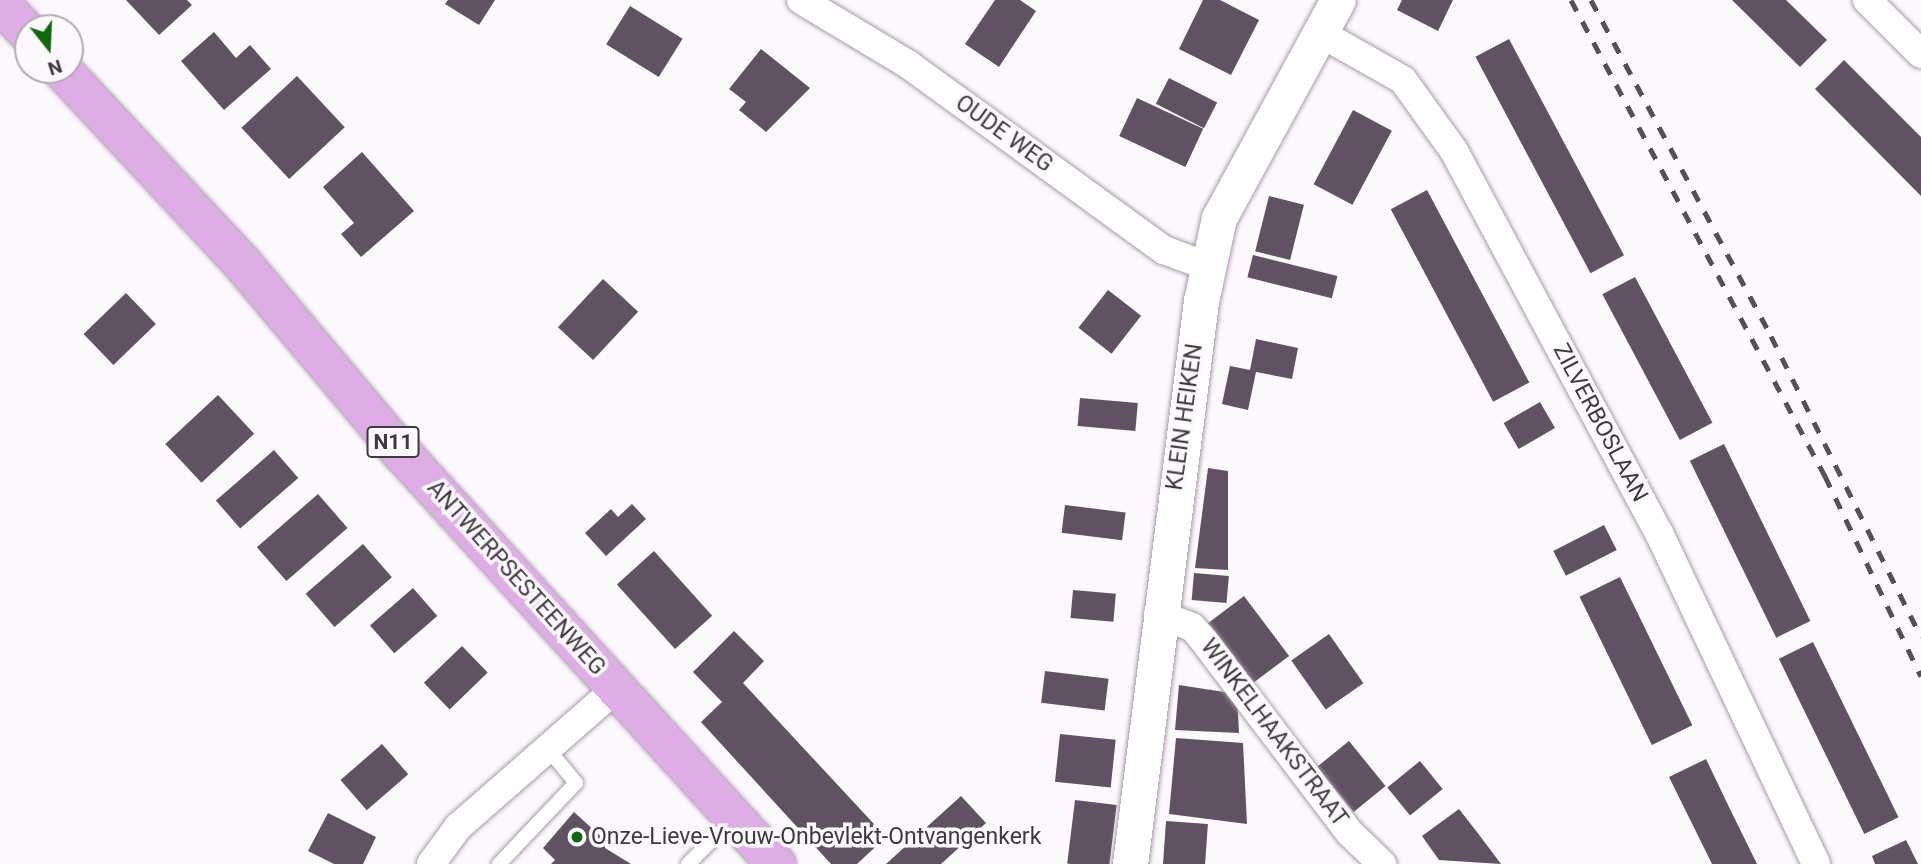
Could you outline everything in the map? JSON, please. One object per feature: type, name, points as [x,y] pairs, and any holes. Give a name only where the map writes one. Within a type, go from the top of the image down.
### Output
[{"type":"main road","points":[[0,3],[14,18]]},
{"type":"main road","name":"ANTWERPSESTEENWEG","points":[[75,84],[242,263],[400,451],[776,864]]},
{"type":"street","name":"OUDE WEG","points":[[801,0],[909,65],[1164,250],[1207,266]]},
{"type":"street","name":"KLEIN HEIKEN","points":[[1130,864],[1158,614],[1207,266],[1219,218],[1244,165],[1322,34],[1338,0]]},
{"type":"street","points":[[1867,0],[1921,54]]},
{"type":"street","name":"ZILVERBOSLAAN","points":[[1322,34],[1403,80],[1454,151],[1659,533],[1816,864]]},
{"type":"street","name":"WINKELHAAKSTRAAT","points":[[1158,614],[1192,626],[1350,833],[1382,864]]},
{"type":"street","points":[[431,864],[458,827],[617,688]]},
{"type":"lane","points":[[499,864],[576,783],[547,748]]},
{"type":"lane","points":[[688,864],[734,818]]},
{"type":"building","points":[[126,0],[187,0],[192,5],[159,35]]},
{"type":"building","points":[[448,0],[495,0],[479,25],[445,4]]},
{"type":"building","points":[[995,0],[1020,0],[1036,11],[999,67],[965,44]]},
{"type":"building","points":[[1203,0],[1220,0],[1259,20],[1231,75],[1179,49]]},
{"type":"building","points":[[1402,0],[1453,0],[1438,31],[1397,10]]},
{"type":"building","points":[[1732,0],[1786,0],[1827,40],[1800,67]]},
{"type":"building","points":[[630,6],[683,39],[659,77],[606,44]]},
{"type":"building","points":[[214,32],[236,58],[250,45],[271,69],[224,110],[181,61]]},
{"type":"building","points":[[1509,39],[1624,255],[1590,273],[1475,57]]},
{"type":"building","points":[[761,49],[810,88],[766,132],[739,110],[746,102],[729,89]]},
{"type":"building","points":[[1844,60],[1921,137],[1921,196],[1815,89]]},
{"type":"building","points":[[297,76],[345,127],[289,179],[241,128]]},
{"type":"building","points":[[1169,78],[1217,103],[1204,128],[1156,104]]},
{"type":"building","points":[[1137,98],[1203,129],[1185,167],[1119,136]]},
{"type":"building","points":[[1353,110],[1392,131],[1352,205],[1314,184]]},
{"type":"building","points":[[362,152],[414,211],[361,257],[341,234],[354,223],[323,187]]},
{"type":"building","points":[[1427,190],[1529,382],[1493,402],[1391,209]]},
{"type":"building","points":[[1269,196],[1304,205],[1290,260],[1255,251]]},
{"type":"building","points":[[1253,255],[1337,276],[1332,298],[1247,277]]},
{"type":"building","points":[[1635,277],[1712,423],[1680,440],[1602,294]]},
{"type":"building","points":[[603,279],[638,312],[593,360],[558,327]]},
{"type":"building","points":[[1108,290],[1141,316],[1112,354],[1078,328]]},
{"type":"building","points":[[126,293],[156,324],[113,365],[84,334]]},
{"type":"building","points":[[1256,339],[1298,348],[1292,379],[1256,372],[1248,410],[1222,404],[1230,366],[1250,370]]},
{"type":"building","points":[[218,395],[254,434],[201,483],[165,444]]},
{"type":"building","points":[[1080,398],[1138,403],[1135,431],[1078,426]]},
{"type":"building","points":[[1540,402],[1555,428],[1519,449],[1504,423]]},
{"type":"building","points":[[1724,444],[1810,621],[1776,638],[1690,461]]},
{"type":"building","points":[[274,450],[298,478],[240,528],[216,501]]},
{"type":"building","points":[[1208,468],[1228,471],[1228,570],[1195,568]]},
{"type":"building","points":[[318,494],[348,528],[286,581],[257,547]]},
{"type":"building","points":[[632,504],[646,519],[606,556],[585,533],[611,509],[618,517]]},
{"type":"building","points":[[1065,505],[1126,512],[1122,540],[1062,533]]},
{"type":"building","points":[[1604,525],[1617,550],[1566,576],[1553,551]]},
{"type":"building","points":[[363,544],[392,577],[335,627],[306,594]]},
{"type":"building","points":[[654,551],[712,616],[675,649],[617,584]]},
{"type":"building","points":[[1194,573],[1229,576],[1227,603],[1192,600]]},
{"type":"building","points":[[1620,577],[1692,725],[1652,745],[1580,597]]},
{"type":"building","points":[[413,588],[437,616],[394,653],[370,625]]},
{"type":"building","points":[[1073,590],[1116,594],[1113,622],[1071,618]]},
{"type":"building","points":[[1244,596],[1289,656],[1252,684],[1207,624]]},
{"type":"building","points":[[734,631],[764,661],[743,683],[886,837],[857,864],[831,864],[701,722],[722,702],[693,672]]},
{"type":"building","points":[[1329,634],[1363,683],[1326,710],[1291,660]]},
{"type":"building","points":[[1813,642],[1898,817],[1864,834],[1779,659]]},
{"type":"building","points":[[462,646],[488,673],[450,709],[424,683]]},
{"type":"building","points":[[1045,671],[1109,679],[1105,711],[1041,703]]},
{"type":"building","points":[[1179,685],[1237,694],[1239,733],[1175,730]]},
{"type":"building","points":[[1060,734],[1116,740],[1111,788],[1055,782]]},
{"type":"building","points":[[1176,738],[1243,743],[1247,824],[1169,814]]},
{"type":"building","points":[[1349,741],[1386,786],[1354,812],[1317,767]]},
{"type":"building","points":[[382,744],[408,774],[367,810],[340,780]]},
{"type":"building","points":[[1706,759],[1757,864],[1712,864],[1669,777]]},
{"type":"building","points":[[1420,761],[1443,789],[1410,815],[1387,787]]},
{"type":"building","points":[[961,796],[986,823],[941,864],[886,864]]},
{"type":"building","points":[[1075,800],[1117,805],[1109,864],[1067,864]]},
{"type":"building","points":[[1459,809],[1501,864],[1439,860],[1422,836]]},
{"type":"building","name":"Onze-Lieve-Vrouw-Onbevlekt-Ontvangenkerk","points":[[574,812],[606,841],[605,848],[631,864],[551,864],[555,860],[543,848]]},
{"type":"building","points":[[328,813],[376,837],[363,864],[334,864],[308,851]]},
{"type":"building","points":[[1166,821],[1208,824],[1205,864],[1163,864]]},
{"type":"building","points":[[1906,840],[1918,864],[1875,864],[1872,856]]},
{"type":"railway","points":[[1571,0],[1825,476],[1921,676]]},
{"type":"railway","points":[[1591,0],[1771,336],[1921,637]]},
{"type":"place","name":"Onze-Lieve-Vrouw-Onbevlekt-Ontvangenkerk","points":[[577,837]]}]
